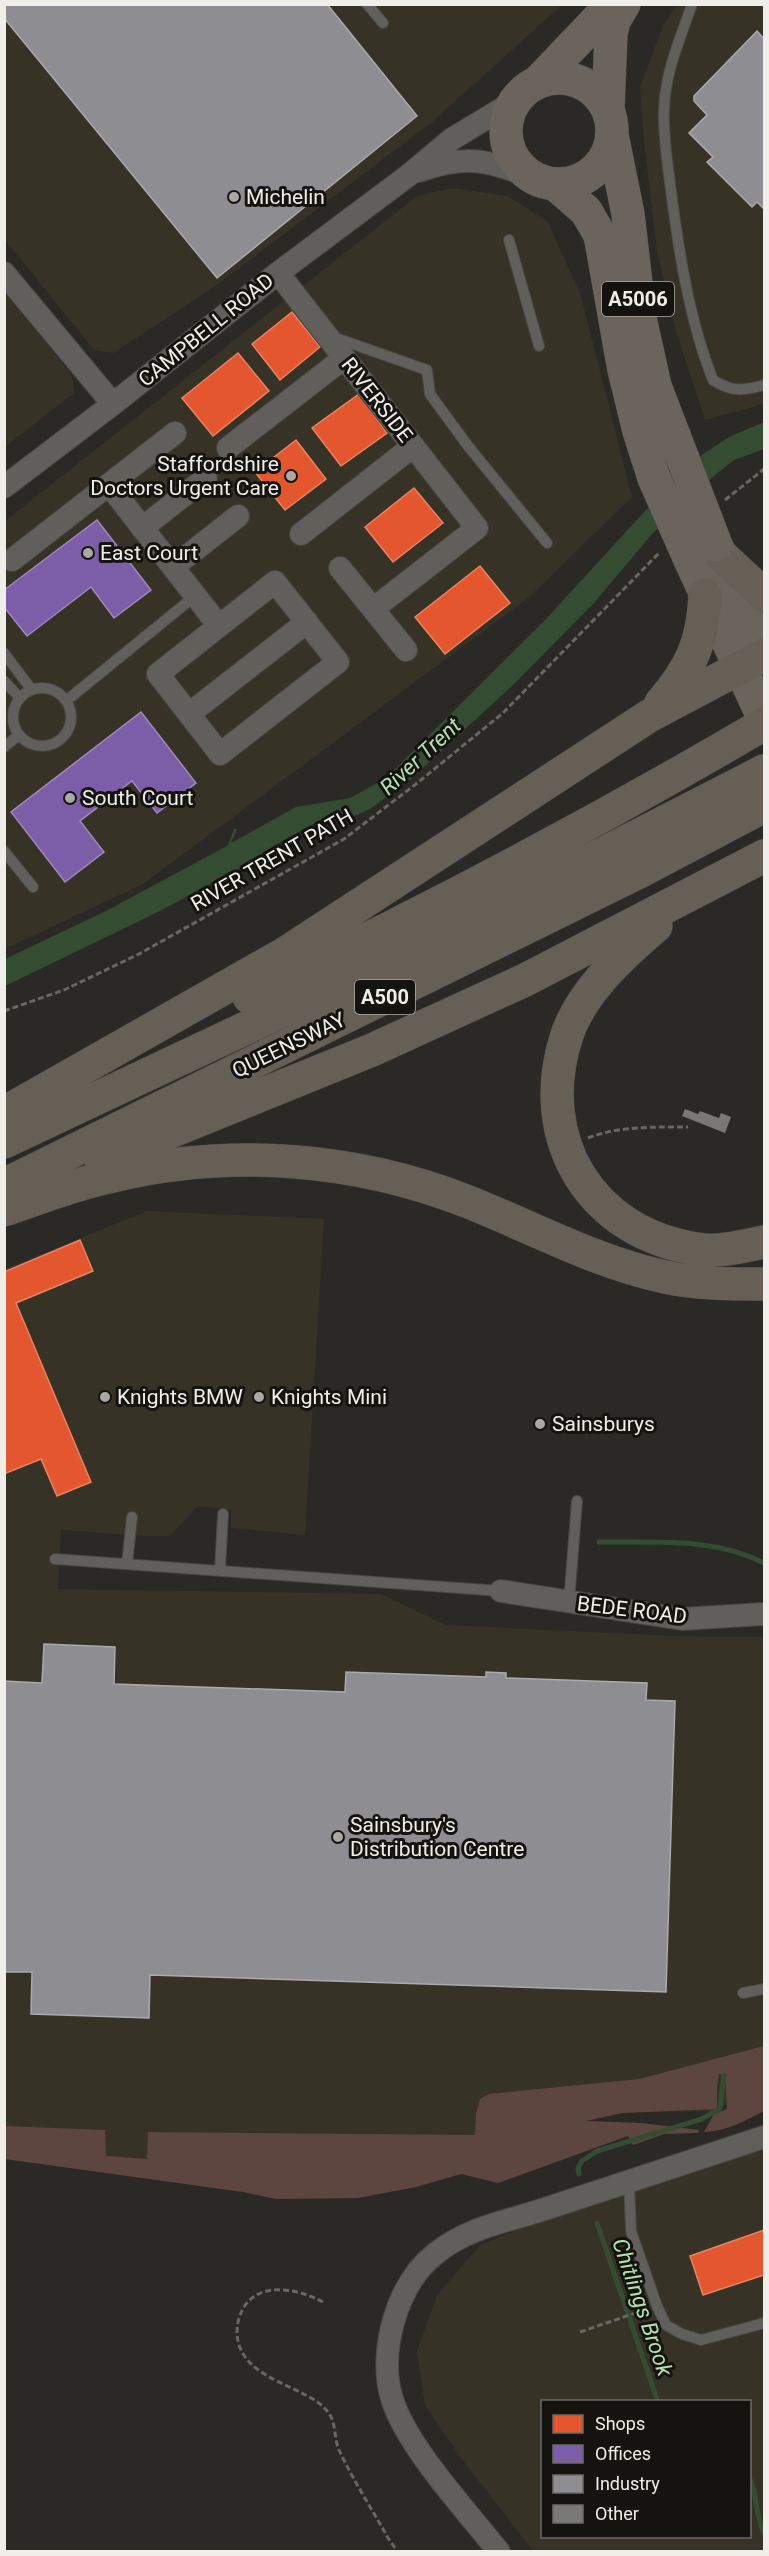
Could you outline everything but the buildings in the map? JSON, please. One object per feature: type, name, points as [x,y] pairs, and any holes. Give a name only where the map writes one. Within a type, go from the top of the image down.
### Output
[{"type":"highway","points":[[697,553],[765,596]]},
{"type":"highway","points":[[649,716],[681,680],[690,664],[704,620],[705,595]]},
{"type":"highway","points":[[4,1114],[285,954],[649,716],[757,677]]},
{"type":"highway","points":[[4,1114],[381,934],[541,850],[765,724]]},
{"type":"highway","name":"QUEENSWAY","points":[[4,1142],[456,929],[765,771]]},
{"type":"highway","name":"QUEENSWAY","points":[[4,1185],[630,877],[765,806]]},
{"type":"highway","points":[[4,1201],[372,1050],[525,980],[765,856]]},
{"type":"highway","points":[[691,896],[632,947],[596,985],[567,1036],[557,1085],[559,1128],[564,1147],[580,1176],[604,1207],[634,1228],[664,1241],[699,1250],[765,1242]]},
{"type":"highway","points":[[4,1210],[63,1189],[118,1174],[193,1162],[271,1160],[318,1164],[422,1185],[466,1201],[608,1261],[665,1277],[715,1284],[765,1284]]},
{"type":"main road","name":"CAMPBELL ROAD","points":[[526,92],[599,18],[624,4]]},
{"type":"main road","name":"CAMPBELL ROAD","points":[[610,121],[611,34],[614,21],[624,4]]},
{"type":"main road","points":[[552,78],[574,80],[591,88],[610,121],[612,144],[602,164],[588,177],[571,184],[546,182],[516,164],[506,137],[507,118],[526,92],[552,78]]},
{"type":"main road","name":"A5006","points":[[610,121],[628,214],[640,318],[655,386],[683,459],[705,595],[757,677]]},
{"type":"main road","name":"A5006","points":[[546,182],[586,211],[600,236],[624,370],[654,478],[697,553],[749,623],[757,677]]},
{"type":"street","name":"CAMPBELL ROAD","points":[[4,487],[113,405],[278,273],[410,175],[452,140],[526,92]]},
{"type":"street","name":"CAMPBELL ROAD","points":[[410,175],[440,164],[475,160],[505,166],[546,182]]},
{"type":"street","points":[[4,273],[113,405]]},
{"type":"street","name":"RIVERSIDE","points":[[278,273],[477,528],[373,609]]},
{"type":"street","points":[[228,448],[344,358]]},
{"type":"street","points":[[12,560],[175,434]]},
{"type":"street","points":[[301,534],[412,447]]},
{"type":"street","points":[[142,528],[206,478]]},
{"type":"street","points":[[108,485],[219,626]]},
{"type":"street","points":[[173,567],[238,516]]},
{"type":"street","points":[[340,568],[406,650]]},
{"type":"street","points":[[275,582],[307,622],[338,662],[220,754],[158,674],[275,582]]},
{"type":"street","points":[[189,714],[307,622]]},
{"type":"street","name":"BEDE ROAD","points":[[501,1591],[681,1619],[765,1614]]},
{"type":"street","points":[[499,2552],[411,2440],[392,2399],[387,2350],[395,2316],[405,2291],[434,2254],[482,2226],[540,2210],[765,2137]]},
{"type":"lane","points":[[367,4],[383,23]]},
{"type":"lane","points":[[692,4],[677,40],[669,71],[663,111],[674,217],[687,285],[713,380],[726,388],[745,391],[765,385]]},
{"type":"lane","points":[[508,240],[539,346]]},
{"type":"lane","points":[[326,335],[427,370],[430,394],[468,446],[547,543]]},
{"type":"lane","points":[[66,701],[195,596]]},
{"type":"lane","points":[[4,653],[32,690]]},
{"type":"lane","points":[[4,681],[20,698]]},
{"type":"lane","points":[[51,689],[66,701],[70,719],[68,728],[56,742],[37,745],[19,735],[13,720],[14,710],[20,698],[32,690],[51,689]]},
{"type":"lane","points":[[4,747],[19,735]]},
{"type":"lane","points":[[4,851],[33,887]]},
{"type":"lane","points":[[570,1602],[577,1501]]},
{"type":"lane","points":[[220,1570],[223,1514]]},
{"type":"lane","points":[[127,1564],[132,1517]]},
{"type":"lane","points":[[55,1559],[501,1591]]},
{"type":"lane","points":[[743,1994],[765,1989]]},
{"type":"lane","points":[[629,2181],[631,2231],[657,2306],[666,2325],[682,2334],[701,2340],[765,2324]]},
{"type":"path","points":[[722,502],[765,469]]},
{"type":"path","name":"RIVER TRENT PATH","points":[[4,1011],[64,990],[139,954],[344,839],[417,784],[697,553]]},
{"type":"path","points":[[564,1147],[606,1132],[688,1127]]},
{"type":"path","points":[[323,2302],[298,2292],[281,2289],[265,2291],[254,2296],[244,2305],[239,2316],[238,2340],[249,2359],[261,2371],[276,2382],[324,2406],[332,2417],[339,2450],[398,2552]]},
{"type":"path","points":[[580,2332],[636,2312]]},
{"type":"shaded area","points":[[4,5],[562,5],[432,122],[217,285],[113,353],[94,350],[5,240]]},
{"type":"shaded area","points":[[678,5],[764,5],[764,404],[705,420],[676,331],[657,252],[640,87],[664,23]]},
{"type":"shaded area","points":[[452,188],[508,196],[548,222],[581,296],[632,497],[527,599],[143,884],[5,949],[5,521],[417,196]]},
{"type":"shaded area","points":[[4,292],[71,374],[75,392],[5,447]]},
{"type":"shaded area","name":"Sainsbury's Distribution Centre","points":[[147,1211],[324,1219],[305,1535],[231,1528],[231,1510],[198,1506],[170,1536],[61,1530],[58,1589],[381,1594],[446,1625],[673,1636],[764,1637],[764,2090],[710,2111],[622,2113],[600,2117],[539,2137],[462,2174],[416,2187],[358,2198],[276,2199],[243,2192],[5,2159],[4,1269]]},
{"type":"shaded area","points":[[764,2046],[764,2111],[743,2122],[728,2128],[704,2132],[714,2114],[727,2109],[725,2076],[719,2074],[717,2109],[622,2113],[586,2121],[641,2123],[699,2130],[698,2133],[664,2134],[633,2145],[628,2136],[498,2183],[461,2174],[416,2187],[358,2198],[276,2199],[243,2192],[5,2159],[5,2126],[105,2130],[106,2156],[147,2159],[148,2132],[475,2135],[476,2113],[480,2099],[489,2094],[639,2079]]},
{"type":"shaded area","points":[[764,2147],[764,2551],[533,2551],[461,2458],[425,2405],[417,2351],[437,2295],[480,2245],[541,2220]]},
{"type":"water","name":"River Trent","points":[[764,422],[764,449],[734,460],[715,475],[652,534],[594,603],[514,684],[410,780],[370,809],[350,818],[315,823],[242,867],[160,911],[5,986],[5,959],[104,912],[228,845],[234,829],[237,829],[231,843],[296,807],[350,798],[385,779],[545,620],[644,512],[703,454],[729,437]]},
{"type":"waterway","name":"Chitlings Brook","points":[[599,1542],[663,1542],[704,1545],[725,1549],[764,1563]]},
{"type":"waterway","name":"Chitlings Brook","points":[[579,2174],[578,2168],[582,2161],[597,2151],[702,2119],[720,2108],[724,2075]]},
{"type":"waterway","name":"Chitlings Brook","points":[[597,2223],[657,2400]]},
{"type":"waterway","name":"Chitlings Brook","points":[[751,2482],[764,2533]]},
{"type":"place","name":"Michelin","points":[[234,197]]},
{"type":"place","name":"Staffordshire Doctors Urgent Care","points":[[291,476]]},
{"type":"place","name":"East Court","points":[[88,553]]},
{"type":"place","name":"South Court","points":[[70,798]]},
{"type":"place","name":"Knights BMW","points":[[105,1397]]},
{"type":"place","name":"Knights Mini","points":[[259,1397]]},
{"type":"place","name":"Sainsburys","points":[[540,1424]]},
{"type":"place","name":"Sainsbury's Distribution Centre","points":[[338,1837]]}]
